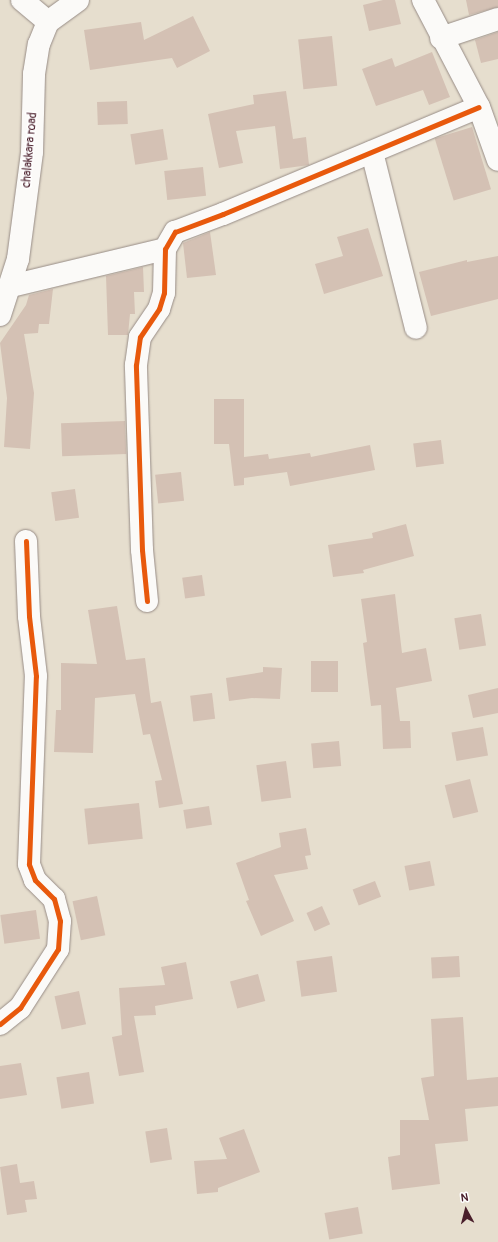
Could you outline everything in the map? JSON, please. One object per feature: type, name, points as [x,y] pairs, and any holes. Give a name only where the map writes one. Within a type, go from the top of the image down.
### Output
[{"type":"street","points":[[22,0],[48,22],[78,0]]},
{"type":"street","points":[[423,0],[441,38],[479,107],[498,160]]},
{"type":"street","points":[[441,38],[498,18]]},
{"type":"street","name":"chalakkara road","points":[[0,315],[11,286],[18,259],[32,152],[34,74],[39,44],[48,22]]},
{"type":"street","points":[[147,602],[142,550],[136,365],[140,337],[160,309],[164,293],[165,249],[175,232],[224,214],[479,107]]},
{"type":"street","points":[[372,152],[416,328]]},
{"type":"street","points":[[11,286],[165,249]]},
{"type":"street","points":[[0,1024],[20,1008],[58,949],[60,921],[54,899],[35,880],[29,864],[36,676],[29,616],[26,541]]},
{"type":"building","points":[[383,0],[395,0],[401,24],[369,31],[363,5]]},
{"type":"building","points":[[466,0],[498,0],[498,7],[469,15]]},
{"type":"building","points":[[193,16],[210,51],[177,68],[172,58],[90,70],[84,30],[141,22],[144,40]]},
{"type":"building","points":[[498,32],[498,59],[481,63],[475,40]]},
{"type":"building","points":[[332,36],[337,86],[303,89],[298,40]]},
{"type":"building","points":[[432,52],[450,97],[429,105],[423,90],[376,106],[362,69],[392,58],[395,67]]},
{"type":"building","points":[[286,91],[293,139],[306,137],[309,165],[280,169],[275,126],[236,131],[243,163],[219,168],[208,114],[254,104],[253,95]]},
{"type":"building","points":[[127,101],[128,124],[98,125],[97,102]]},
{"type":"building","points":[[472,127],[491,189],[454,201],[435,138]]},
{"type":"building","points":[[163,129],[168,160],[135,165],[130,134]]},
{"type":"building","points":[[203,167],[206,196],[167,200],[164,171]]},
{"type":"building","points":[[368,228],[383,276],[324,294],[315,264],[343,256],[337,237]]},
{"type":"building","points":[[210,232],[216,275],[187,278],[183,243]]},
{"type":"building","points":[[498,256],[498,299],[431,316],[419,272],[467,260],[467,262]]},
{"type":"building","points":[[143,267],[144,292],[134,292],[135,314],[130,314],[128,335],[108,335],[106,276]]},
{"type":"building","points":[[53,289],[49,324],[39,324],[38,333],[24,334],[34,393],[30,449],[4,447],[7,398],[0,343],[26,305],[29,295]]},
{"type":"building","points":[[214,399],[244,399],[244,457],[268,454],[269,459],[310,453],[311,457],[370,445],[375,470],[290,486],[287,472],[244,478],[244,485],[234,486],[229,444],[214,444]]},
{"type":"building","points":[[125,421],[126,454],[62,456],[61,423]]},
{"type":"building","points":[[441,440],[444,464],[416,467],[413,443]]},
{"type":"building","points":[[181,472],[184,501],[158,504],[155,475]]},
{"type":"building","points":[[75,489],[79,518],[55,521],[51,492]]},
{"type":"building","points":[[406,524],[414,556],[363,570],[364,573],[333,577],[328,545],[373,538],[372,533]]},
{"type":"building","points":[[202,575],[205,596],[185,599],[182,578]]},
{"type":"building","points":[[395,594],[402,653],[426,648],[432,681],[396,688],[400,721],[410,721],[411,748],[383,749],[381,705],[371,706],[363,643],[367,642],[361,599]]},
{"type":"building","points":[[117,606],[126,660],[145,658],[151,703],[161,701],[183,804],[159,808],[155,781],[162,780],[150,734],[143,735],[135,694],[95,698],[93,753],[54,752],[56,710],[61,710],[61,663],[97,664],[88,610]]},
{"type":"building","points":[[481,614],[486,646],[459,650],[454,618]]},
{"type":"building","points":[[311,661],[338,661],[338,692],[311,692]]},
{"type":"building","points":[[263,667],[282,668],[280,699],[252,698],[229,701],[226,678],[263,672]]},
{"type":"building","points":[[498,688],[498,713],[473,718],[468,695]]},
{"type":"building","points":[[212,693],[215,719],[193,721],[190,696]]},
{"type":"building","points":[[483,727],[488,756],[457,761],[451,733]]},
{"type":"building","points":[[339,741],[341,766],[313,768],[311,743]]},
{"type":"building","points":[[286,761],[291,798],[261,802],[256,765]]},
{"type":"building","points":[[470,779],[478,812],[453,818],[445,785]]},
{"type":"building","points":[[139,803],[143,839],[88,845],[84,809]]},
{"type":"building","points":[[209,806],[212,825],[186,829],[183,810]]},
{"type":"building","points":[[306,828],[311,855],[305,856],[308,869],[274,875],[294,921],[261,936],[246,901],[249,900],[236,863],[281,847],[279,833]]},
{"type":"building","points":[[430,861],[435,886],[409,891],[404,866]]},
{"type":"building","points":[[375,881],[381,897],[359,905],[353,890]]},
{"type":"building","points":[[97,896],[105,935],[81,940],[73,901]]},
{"type":"building","points":[[322,906],[330,924],[315,931],[306,913]]},
{"type":"building","points":[[36,910],[40,939],[4,944],[0,915]]},
{"type":"building","points":[[332,956],[337,992],[301,997],[296,961]]},
{"type":"building","points":[[459,956],[460,977],[432,978],[431,957]]},
{"type":"building","points":[[186,962],[193,999],[155,1006],[156,1015],[134,1016],[144,1072],[119,1076],[112,1037],[122,1035],[119,988],[165,985],[161,967]]},
{"type":"building","points":[[258,974],[265,1001],[237,1009],[230,982]]},
{"type":"building","points":[[79,991],[86,1024],[62,1029],[55,996]]},
{"type":"building","points":[[463,1017],[467,1080],[498,1077],[498,1106],[465,1109],[468,1141],[435,1144],[440,1184],[392,1190],[388,1157],[400,1155],[400,1120],[429,1120],[421,1078],[434,1076],[431,1019]]},
{"type":"building","points":[[21,1063],[27,1095],[0,1099],[0,1066]]},
{"type":"building","points":[[89,1072],[94,1104],[61,1109],[56,1077]]},
{"type":"building","points":[[167,1128],[172,1160],[150,1163],[145,1131]]},
{"type":"building","points":[[244,1129],[260,1172],[218,1188],[218,1192],[197,1194],[194,1161],[227,1159],[219,1138]]},
{"type":"building","points":[[17,1164],[20,1183],[34,1181],[37,1199],[25,1200],[27,1212],[7,1215],[0,1167]]},
{"type":"building","points":[[358,1207],[363,1234],[329,1239],[325,1213]]},
{"type":"cycle path","points":[[147,601],[142,550],[136,365],[140,337],[159,309],[164,293],[165,249],[175,232],[223,214],[479,107]]},
{"type":"cycle path","points":[[0,1024],[20,1008],[58,949],[60,921],[54,899],[35,880],[29,864],[36,676],[29,616],[26,541]]}]
